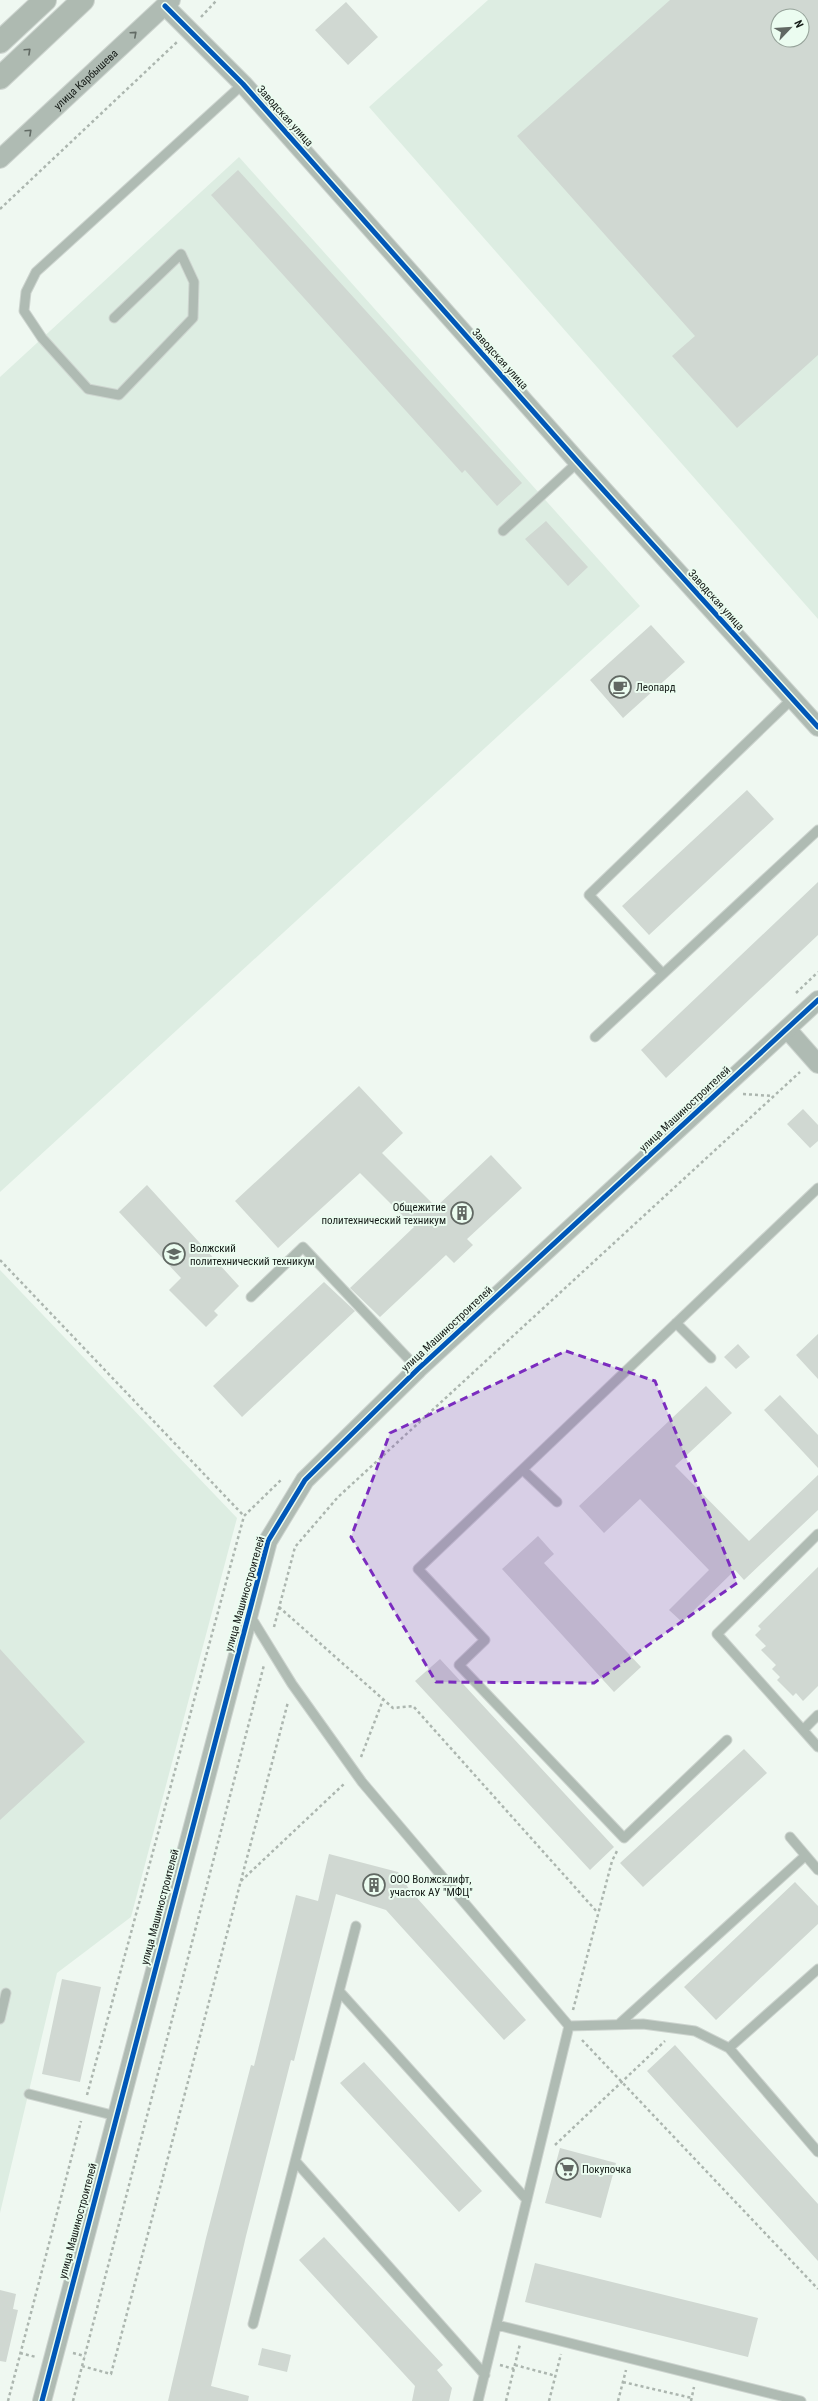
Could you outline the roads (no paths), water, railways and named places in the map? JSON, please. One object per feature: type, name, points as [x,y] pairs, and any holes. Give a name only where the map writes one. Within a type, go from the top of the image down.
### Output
[{"type":"street","points":[[0,42],[45,0]]},
{"type":"street","points":[[0,78],[83,0]]},
{"type":"street","name":"Заводская улица","points":[[168,3],[243,84],[578,462],[818,727]]},
{"type":"street","name":"улица Карбышева","points":[[0,159],[168,3]]},
{"type":"street","name":"улица Машиностроителей","points":[[42,2401],[268,1541],[305,1480],[418,1369],[818,1000]]},
{"type":"street","points":[[787,1029],[816,1061]]},
{"type":"lane","points":[[114,318],[181,254],[194,282],[192,318],[118,395],[88,389],[42,338],[24,311],[26,292],[36,272],[243,84]]},
{"type":"lane","points":[[503,531],[578,462]]},
{"type":"lane","points":[[663,974],[589,895],[792,698]]},
{"type":"lane","points":[[595,1037],[818,830]]},
{"type":"lane","points":[[727,1740],[624,1838],[459,1665],[485,1640],[418,1569],[818,1188]]},
{"type":"lane","points":[[251,1296],[303,1247],[418,1369]]},
{"type":"lane","points":[[676,1323],[710,1358]]},
{"type":"lane","points":[[522,1470],[557,1502]]},
{"type":"lane","points":[[818,1534],[718,1634],[818,1747]]},
{"type":"lane","points":[[249,1613],[292,1684],[356,1772],[569,2026]]},
{"type":"lane","points":[[803,1730],[818,1715]]},
{"type":"lane","points":[[790,1837],[818,1870]]},
{"type":"lane","points":[[619,2024],[805,1856]]},
{"type":"lane","points":[[253,2324],[297,2162],[356,1926]]},
{"type":"lane","points":[[728,2048],[818,1969]]},
{"type":"lane","points":[[340,1992],[527,2200]]},
{"type":"lane","points":[[0,2019],[6,1993]]},
{"type":"lane","points":[[569,2026],[642,2024],[695,2031],[728,2048],[818,2152]]},
{"type":"lane","points":[[478,2401],[569,2026]]},
{"type":"lane","points":[[29,2094],[84,2106],[116,2116]]},
{"type":"lane","points":[[297,2162],[485,2375]]},
{"type":"lane","points":[[497,2325],[801,2401]]},
{"type":"place","name":"Леопард","points":[[620,687]]},
{"type":"place","name":"Общежитие политехнический техникум","points":[[462,1213]]},
{"type":"place","name":"Волжский политехнический техникум","points":[[174,1254]]},
{"type":"place","name":"ООО Волжсклифт, участок АУ \"МФЦ\"","points":[[374,1885]]},
{"type":"place","name":"Покупочка","points":[[567,2169]]}]
